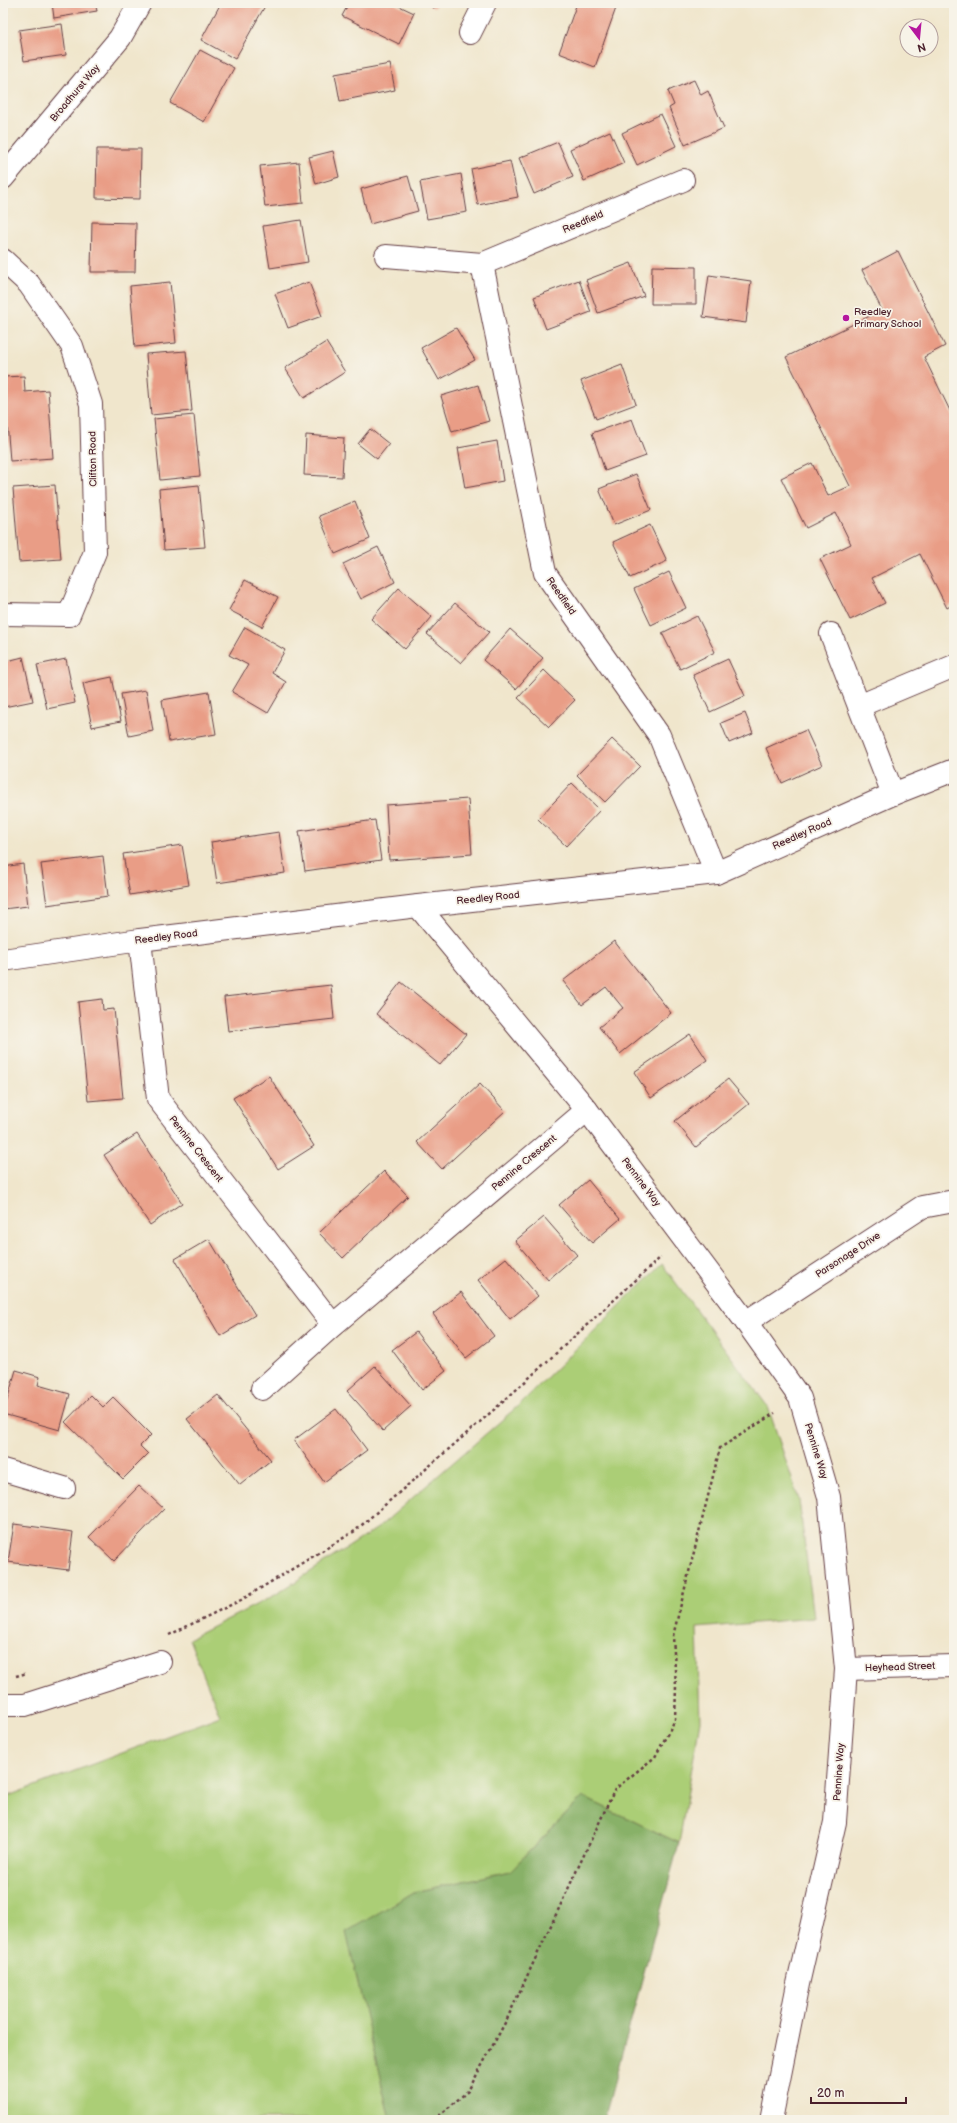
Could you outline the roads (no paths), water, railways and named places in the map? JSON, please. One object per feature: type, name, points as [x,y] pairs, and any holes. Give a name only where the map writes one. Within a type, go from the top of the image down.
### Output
[{"type":"street","name":"Broadhurst Way","points":[[7,164],[120,38],[140,3]]},
{"type":"street","points":[[470,33],[485,3]]},
{"type":"street","name":"Reedfield","points":[[386,256],[482,264],[683,180]]},
{"type":"street","name":"Clifton Road","points":[[3,260],[29,284],[72,346],[91,404],[95,552],[69,615],[3,614]]},
{"type":"street","name":"Reedfield","points":[[482,264],[545,573],[659,735],[716,873]]},
{"type":"street","points":[[831,634],[893,794]]},
{"type":"street","points":[[859,706],[954,666]]},
{"type":"street","name":"Reedley Road","points":[[3,960],[140,940],[418,906],[716,873],[893,794],[954,770]]},
{"type":"street","name":"Pennine Way","points":[[418,906],[587,1110],[746,1322],[800,1398],[829,1497],[846,1669],[835,1822],[798,1984],[771,2120]]},
{"type":"street","name":"Pennine Crescent","points":[[140,940],[158,1099],[333,1326]]},
{"type":"street","name":"Pennine Crescent","points":[[262,1389],[333,1326],[587,1110]]},
{"type":"street","name":"Parsonage Drive","points":[[746,1322],[922,1207],[954,1201]]},
{"type":"street","points":[[3,1470],[64,1488]]},
{"type":"street","points":[[3,1705],[25,1705],[160,1662]]},
{"type":"street","name":"Heyhead Street","points":[[846,1669],[954,1666]]},
{"type":"place","name":"Reedley Primary School","points":[[846,318]]}]
